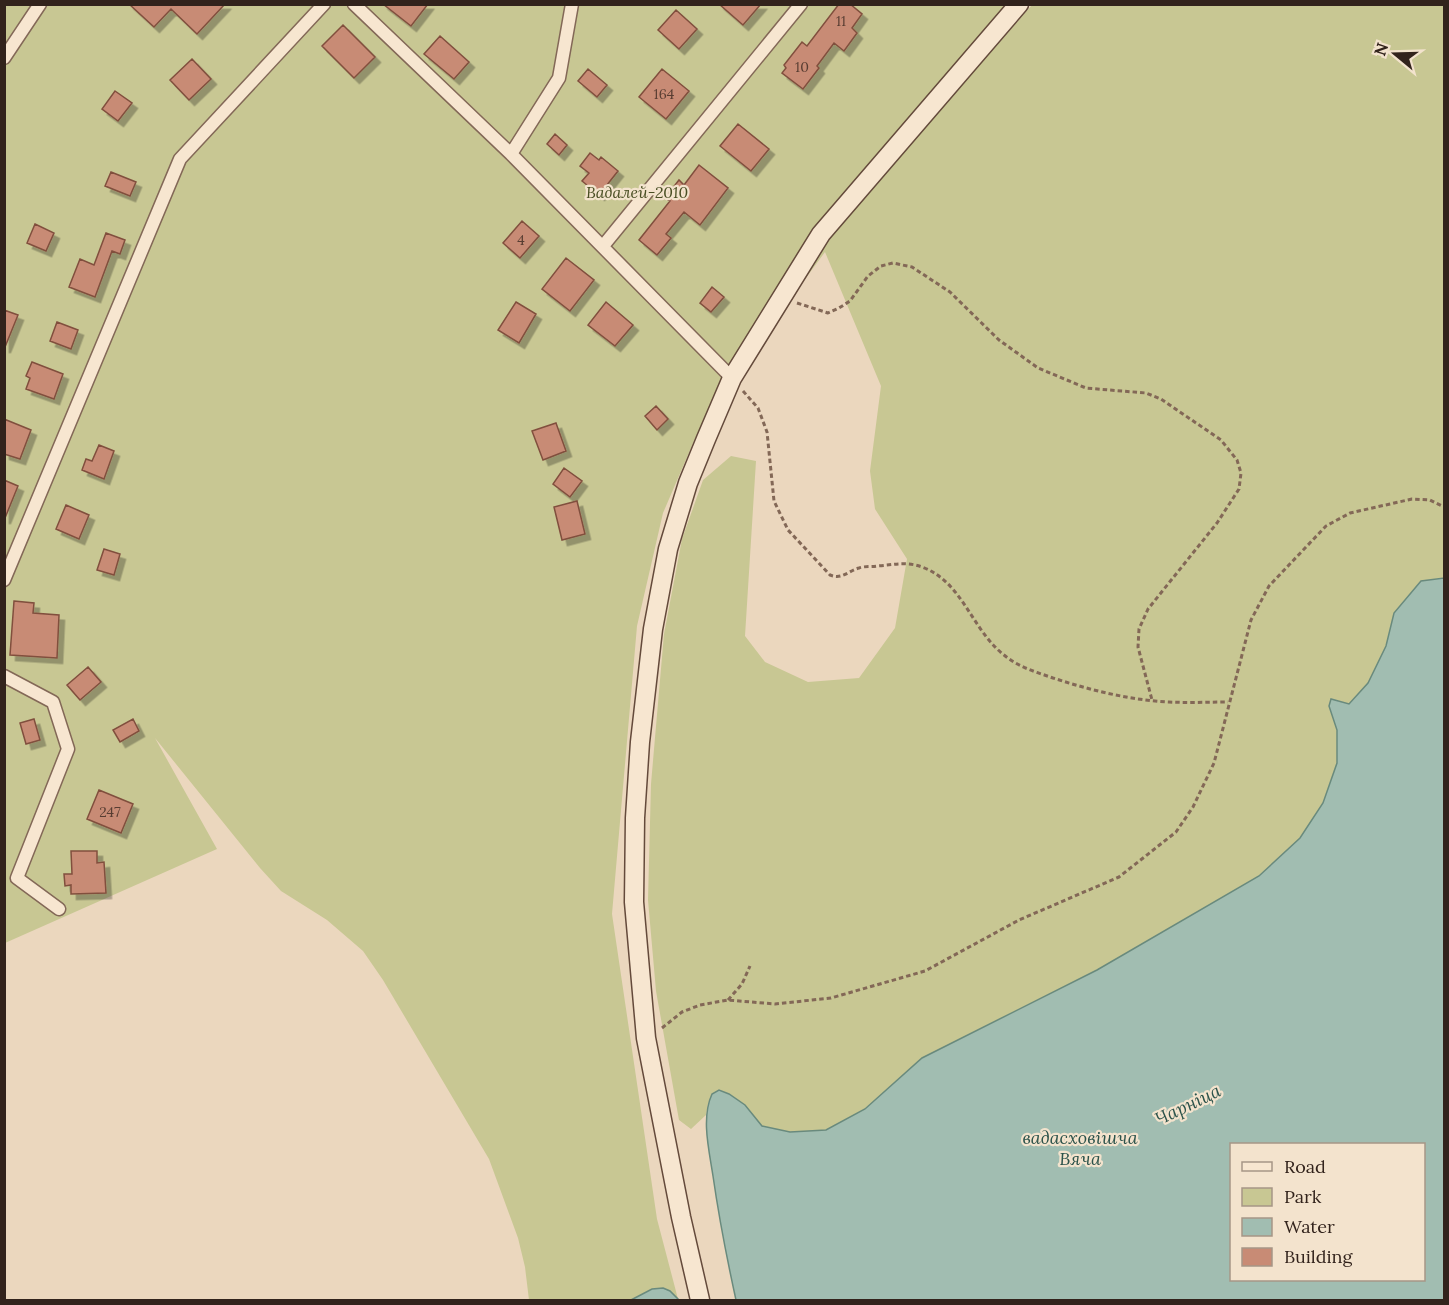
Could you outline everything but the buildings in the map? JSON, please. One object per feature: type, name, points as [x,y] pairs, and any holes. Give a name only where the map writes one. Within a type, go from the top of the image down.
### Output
[{"type":"street","points":[[4,58],[40,4]]},
{"type":"street","points":[[4,580],[180,159],[324,4]]},
{"type":"street","points":[[354,4],[511,154],[732,378]]},
{"type":"street","points":[[511,154],[559,78],[572,4]]},
{"type":"street","points":[[603,246],[801,4]]},
{"type":"street","points":[[700,1300],[681,1217],[646,1038],[638,964],[634,890],[640,742],[653,629],[668,549],[688,483],[732,378],[821,234],[1019,4]]},
{"type":"street","points":[[4,676],[53,702],[68,749],[17,878],[59,909]]},
{"type":"path","points":[[782,296],[807,308],[828,313],[850,300],[868,276],[881,266],[893,264],[912,267],[950,292],[999,340],[1038,368],[1086,388],[1146,393],[1161,399],[1221,440],[1237,460],[1240,473],[1239,489],[1217,523],[1148,609],[1138,630],[1138,647],[1152,700]]},
{"type":"path","points":[[732,378],[758,408],[767,432],[774,501],[788,530],[830,575],[835,578],[860,567],[898,562],[921,567],[941,577],[954,588],[983,634],[1004,656],[1025,668],[1084,688],[1152,700],[1228,702]]},
{"type":"path","points":[[646,1038],[673,1021],[682,1012],[700,1005],[728,1000],[775,1004],[831,998],[925,971],[1019,920],[1119,877],[1176,832],[1193,807],[1214,763],[1251,620],[1269,586],[1326,525],[1350,513],[1412,499],[1430,500],[1444,507]]},
{"type":"path","points":[[728,1000],[742,984],[750,966]]},
{"type":"green space","name":"Вадалей-2010","points":[[5,5],[1009,5],[885,173],[1032,5],[1444,5],[1444,578],[1421,581],[1394,613],[1386,646],[1368,683],[1349,704],[1332,699],[1329,706],[1337,730],[1337,763],[1323,803],[1300,838],[1259,876],[1097,970],[922,1058],[865,1109],[826,1130],[790,1132],[762,1126],[745,1105],[708,1104],[706,1115],[691,1129],[679,1120],[656,991],[648,900],[651,784],[664,634],[682,539],[703,480],[731,456],[756,461],[745,636],[765,662],[808,682],[859,678],[895,628],[907,559],[875,509],[870,471],[881,386],[825,252],[712,406],[694,441],[663,513],[637,626],[612,914],[657,1219],[678,1299],[670,1291],[631,1300],[529,1300],[525,1267],[518,1238],[489,1159],[383,980],[363,951],[327,920],[281,891],[155,738],[217,849],[5,943]]},
{"type":"water","name":"вадасховішча Вяча","points":[[1444,578],[1444,1300],[736,1300],[708,1145],[706,1124],[712,1094],[719,1090],[729,1094],[745,1105],[762,1126],[790,1132],[826,1130],[865,1109],[922,1058],[1097,970],[1259,876],[1300,838],[1323,803],[1337,763],[1337,730],[1329,706],[1331,699],[1349,704],[1368,683],[1386,646],[1394,613],[1421,581]]},
{"type":"water","points":[[663,1288],[679,1300],[631,1300],[652,1289]]},
{"type":"water label","name":"Чарніца","points":[[1188,1105]]}]
